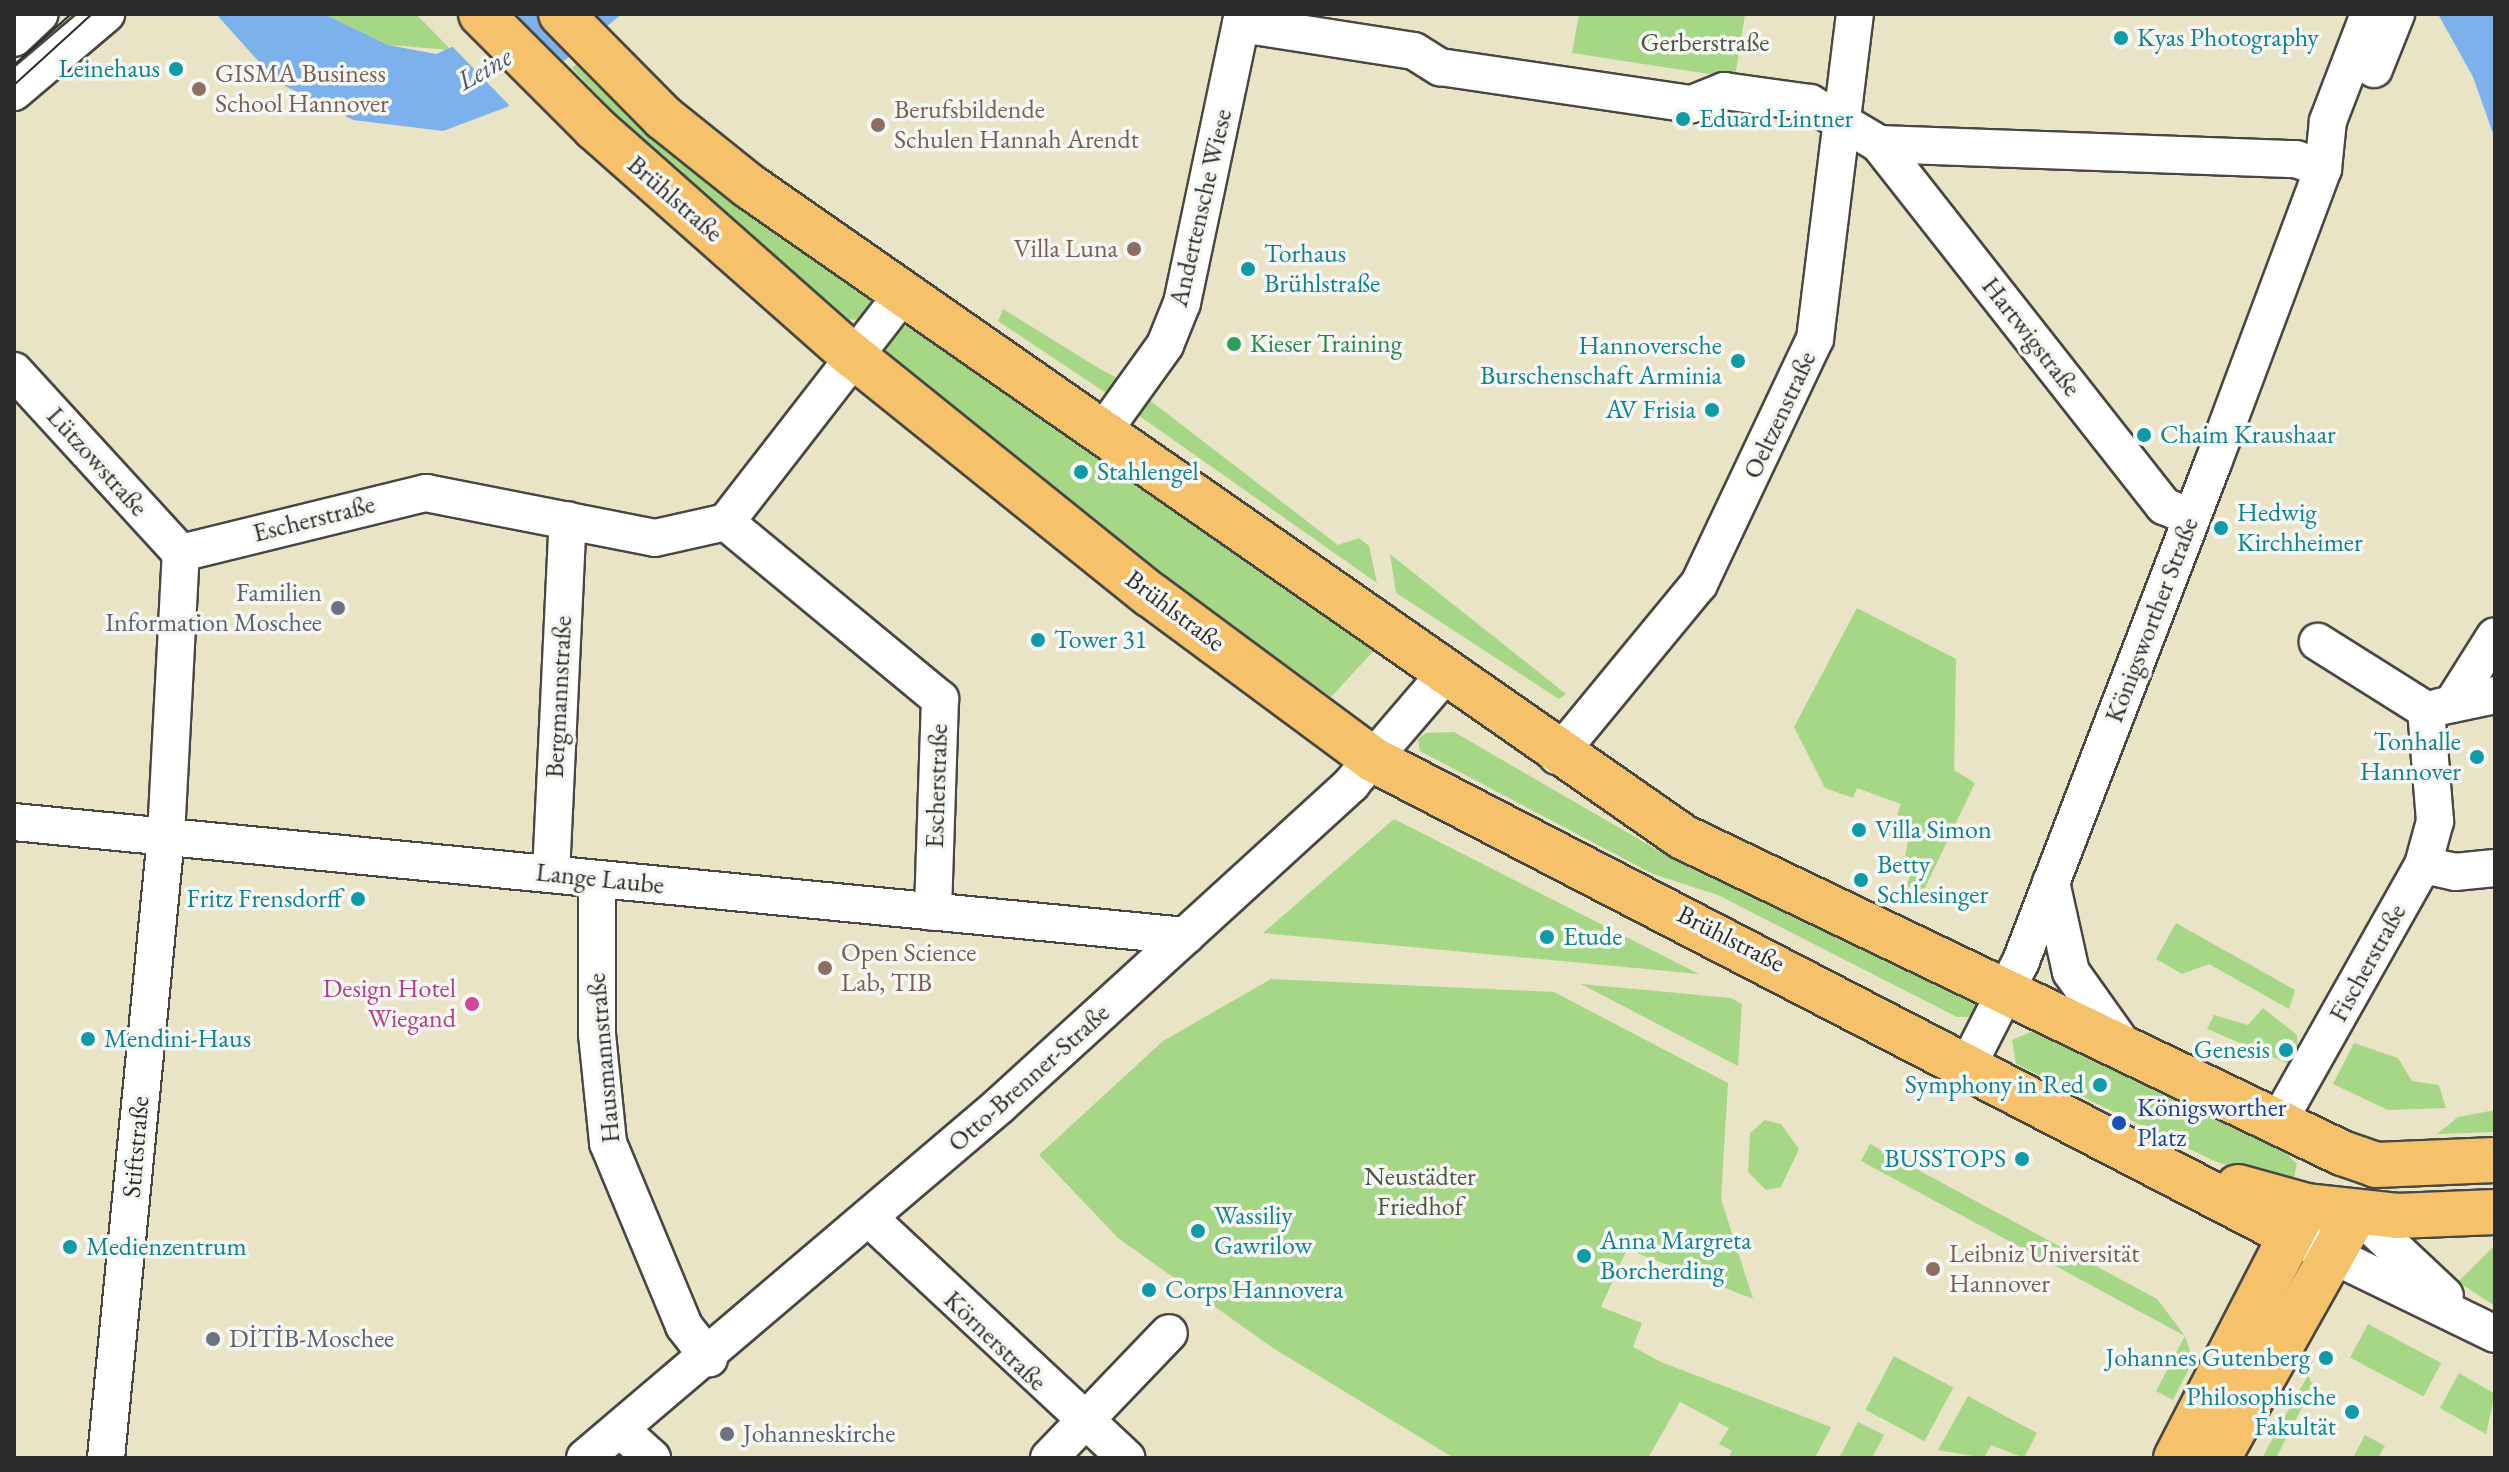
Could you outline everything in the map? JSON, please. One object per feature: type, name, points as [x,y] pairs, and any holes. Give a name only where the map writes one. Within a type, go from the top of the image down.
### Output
[{"type":"main road","name":"Brühlstraße","points":[[561,14],[707,154],[1447,672],[1557,756],[1726,862],[2005,992]]},
{"type":"main road","name":"Brühlstraße","points":[[484,17],[558,93],[852,355],[1151,595],[1374,760],[1968,1065]]},
{"type":"main road","points":[[2005,992],[2289,1130],[2376,1165],[2495,1160]]},
{"type":"main road","points":[[1968,1065],[2133,1154],[2322,1209],[2495,1212]]},
{"type":"main road","points":[[2218,1458],[2327,1253],[2322,1209],[2289,1130]]},
{"type":"main road","points":[[2176,1458],[2322,1209],[2376,1165]]},
{"type":"street","points":[[14,38],[40,14]]},
{"type":"street","points":[[14,92],[106,14]]},
{"type":"street","name":"Oeltzenstraße","points":[[1557,756],[1699,584],[1766,449],[1815,339],[1845,129],[1855,14]]},
{"type":"street","name":"Königsworther Straße","points":[[2323,169],[2328,121],[2369,14]]},
{"type":"street","name":"Königsworther Straße","points":[[1968,1065],[2005,992],[2051,880],[2323,169],[2350,129],[2396,14]]},
{"type":"street","points":[[1242,19],[1414,51],[1440,67],[1692,104],[1724,91],[1810,103],[1845,129],[1879,144],[2296,159],[2323,169]]},
{"type":"street","name":"Andertensche Wiese","points":[[1104,430],[1165,345],[1182,303],[1242,19]]},
{"type":"street","name":"Hartwigstraße","points":[[1879,144],[2164,506],[2192,518]]},
{"type":"street","points":[[726,522],[852,355],[903,294]]},
{"type":"street","name":"Lützowstraße","points":[[14,371],[181,553]]},
{"type":"street","name":"Escherstraße","points":[[181,553],[426,493],[655,538],[726,522],[940,699],[933,912]]},
{"type":"street","name":"Bergmannstraße","points":[[551,874],[568,520]]},
{"type":"street","points":[[166,836],[181,553]]},
{"type":"street","points":[[2439,707],[2495,636]]},
{"type":"street","points":[[2318,642],[2439,707],[2495,695]]},
{"type":"street","name":"Otto-Brenner-Straße","points":[[585,1458],[709,1358],[1185,936],[1374,760],[1447,672]]},
{"type":"street","name":"Fischerstraße","points":[[2289,1130],[2423,865],[2435,821],[2439,707]]},
{"type":"street","name":"Lange Laube","points":[[14,822],[1185,936]]},
{"type":"street","name":"Stiftstraße","points":[[106,1458],[166,836]]},
{"type":"street","points":[[2423,865],[2455,872],[2495,868]]},
{"type":"street","name":"Hausmannstraße","points":[[597,879],[597,1034],[608,1143],[684,1326],[709,1358]]},
{"type":"street","points":[[2051,880],[2071,972],[2126,1049]]},
{"type":"street","points":[[2322,1209],[2486,1329]]},
{"type":"street","name":"Körnerstraße","points":[[869,1218],[1083,1424],[1126,1458]]},
{"type":"street","points":[[2327,1253],[2486,1329]]},
{"type":"street","points":[[1049,1458],[1169,1333]]},
{"type":"street","points":[[621,1430],[652,1458]]},
{"type":"green space","points":[[324,14],[416,14],[451,50],[388,45]]},
{"type":"green space","name":"Gerberstraße","points":[[1579,14],[1745,14],[1735,78],[1572,53]]},
{"type":"green space","points":[[582,59],[865,288],[875,303],[863,320],[843,319],[648,148],[572,68]]},
{"type":"green space","points":[[1003,309],[1121,380],[1106,393],[998,321]]},
{"type":"green space","points":[[910,324],[1378,646],[1331,697],[1163,579],[887,355],[882,338]]},
{"type":"green space","points":[[1143,395],[1338,545],[1359,538],[1369,546],[1377,583],[1138,415]]},
{"type":"green space","points":[[1390,554],[1566,694],[1559,699],[1396,593]]},
{"type":"green space","points":[[1857,608],[1956,659],[1954,770],[1975,783],[1923,892],[1906,886],[1914,866],[1904,862],[1912,820],[1897,815],[1901,804],[1857,788],[1853,798],[1825,788],[1794,727]]},
{"type":"green space","points":[[1454,732],[1673,859],[1979,1004],[1978,1017],[1957,1017],[1718,895],[1653,874],[1420,751],[1418,739],[1426,733]]},
{"type":"green space","points":[[1394,819],[1699,974],[1263,933]]},
{"type":"green space","points":[[2176,923],[2295,990],[2289,1009],[2209,964],[2182,974],[2156,959]]},
{"type":"green space","name":"Neustädter Friedhof","points":[[1271,979],[1554,992],[1728,1083],[1721,1199],[1753,1299],[1627,1249],[1601,1307],[1642,1323],[1633,1347],[1661,1362],[1831,1427],[1815,1458],[1728,1458],[1732,1451],[1719,1444],[1729,1428],[1680,1402],[1648,1458],[1454,1458],[1273,1348],[1118,1238],[1039,1155],[1163,1041]]},
{"type":"green space","points":[[1581,984],[1731,998],[1742,1004],[1738,1066]]},
{"type":"green space","points":[[2263,1008],[2297,1035],[2298,1049],[2287,1063],[2207,1029],[2214,1015],[2248,1025]]},
{"type":"green space","points":[[2035,1030],[2281,1148],[2297,1164],[2293,1182],[2281,1185],[2212,1160],[2016,1064],[2012,1040]]},
{"type":"green space","points":[[2354,1043],[2398,1058],[2412,1081],[2439,1085],[2446,1108],[2388,1110],[2333,1084]]},
{"type":"green space","points":[[2495,1110],[2495,1132],[2437,1134],[2458,1117]]},
{"type":"green space","points":[[1765,1120],[1781,1124],[1799,1149],[1781,1187],[1766,1190],[1748,1172],[1750,1133]]},
{"type":"green space","points":[[1870,1144],[2157,1299],[2185,1336],[1861,1161]]},
{"type":"green space","points":[[2495,1245],[2495,1306],[2458,1282]]},
{"type":"green space","points":[[2368,1324],[2441,1363],[2423,1397],[2350,1358]]},
{"type":"green space","points":[[2185,1336],[2193,1361],[2173,1400],[2156,1391]]},
{"type":"green space","points":[[1894,1356],[1953,1387],[1925,1441],[1865,1410]]},
{"type":"green space","points":[[2459,1373],[2495,1394],[2486,1434],[2440,1408]]},
{"type":"green space","points":[[2308,1375],[2313,1386],[2276,1458],[2262,1458]]},
{"type":"green space","points":[[1968,1396],[2037,1433],[2024,1458],[1991,1445],[1984,1458],[1938,1450]]},
{"type":"green space","points":[[1858,1422],[1884,1435],[1872,1458],[1839,1458]]},
{"type":"green space","points":[[2365,1435],[2385,1446],[2378,1458],[2353,1458]]},
{"type":"water","name":"Leine","points":[[216,14],[324,14],[388,45],[436,54],[525,14],[622,14],[507,107],[443,131],[353,120],[277,82]]},
{"type":"water","points":[[2438,14],[2495,14],[2495,139],[2473,77]]},
{"type":"pier","points":[[515,15],[567,65],[512,108],[451,45]]},
{"type":"tram line","points":[[14,65],[71,14]]},
{"type":"tram line","points":[[14,85],[92,14]]},
{"type":"place","name":"Kyas Photography","points":[[2121,38]]},
{"type":"place","name":"Leinehaus","points":[[176,69]]},
{"type":"place","name":"GISMA Business School Hannover","points":[[199,89]]},
{"type":"place","name":"Eduard Lintner","points":[[1683,119]]},
{"type":"place","name":"Berufsbildende Schulen Hannah Arendt","points":[[878,125]]},
{"type":"place","name":"Villa Luna","points":[[1134,249]]},
{"type":"place","name":"Torhaus Brühlstraße","points":[[1248,269]]},
{"type":"place","name":"Kieser Training","points":[[1234,344]]},
{"type":"place","name":"Hannoversche Burschenschaft Arminia","points":[[1738,361]]},
{"type":"place","name":"AV Frisia","points":[[1712,410]]},
{"type":"place","name":"Chaim Kraushaar","points":[[2144,435]]},
{"type":"place","name":"Stahlengel","points":[[1081,472]]},
{"type":"place","name":"Hedwig Kirchheimer","points":[[2221,528]]},
{"type":"place","name":"Familien Information Moschee","points":[[338,608]]},
{"type":"place","name":"Tower 31","points":[[1038,640]]},
{"type":"place","name":"Tonhalle Hannover","points":[[2477,757]]},
{"type":"place","name":"Villa Simon","points":[[1859,830]]},
{"type":"place","name":"Betty Schlesinger","points":[[1861,880]]},
{"type":"place","name":"Fritz Frensdorff","points":[[358,899]]},
{"type":"place","name":"Etude","points":[[1547,937]]},
{"type":"place","name":"Open Science Lab, TIB","points":[[825,968]]},
{"type":"place","name":"Design Hotel Wiegand","points":[[472,1004]]},
{"type":"place","name":"Mendini-Haus","points":[[88,1039]]},
{"type":"place","name":"Genesis","points":[[2286,1050]]},
{"type":"place","name":"Symphony in Red","points":[[2100,1085]]},
{"type":"place","name":"Königsworther Platz","points":[[2119,1123]]},
{"type":"place","name":"BUSSTOPS","points":[[2022,1159]]},
{"type":"place","name":"Wassiliy Gawrilow","points":[[1198,1231]]},
{"type":"place","name":"Medienzentrum","points":[[70,1247]]},
{"type":"place","name":"Anna Margreta Borcherding","points":[[1584,1256]]},
{"type":"place","name":"Leibniz Universität Hannover","points":[[1933,1269]]},
{"type":"place","name":"Corps Hannovera","points":[[1149,1290]]},
{"type":"place","name":"DİTİB-Moschee","points":[[213,1339]]},
{"type":"place","name":"Johannes Gutenberg","points":[[2326,1358]]},
{"type":"place","name":"Philosophische Fakultät","points":[[2352,1412]]},
{"type":"place","name":"Johanneskirche","points":[[727,1434]]}]
